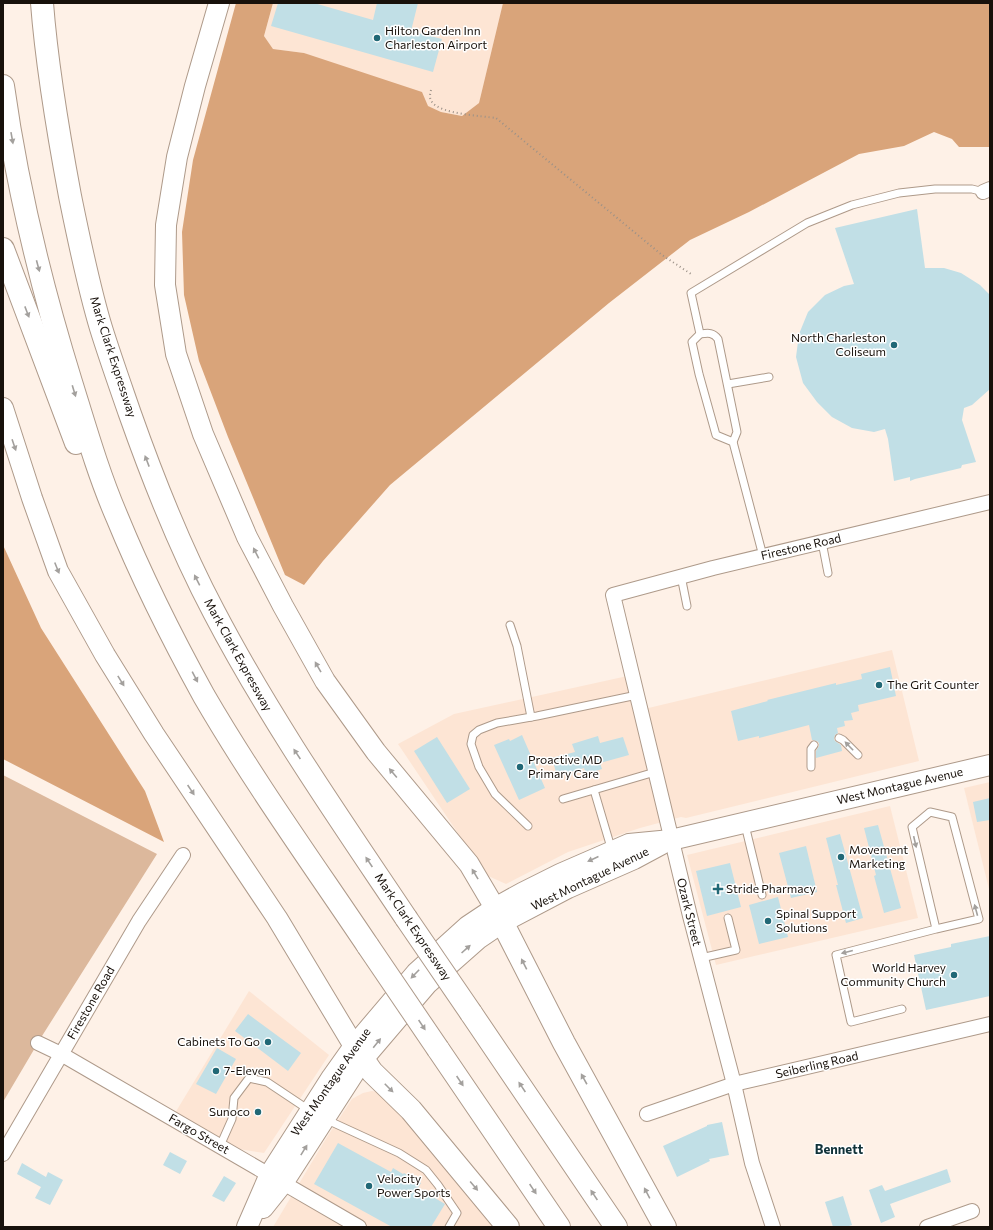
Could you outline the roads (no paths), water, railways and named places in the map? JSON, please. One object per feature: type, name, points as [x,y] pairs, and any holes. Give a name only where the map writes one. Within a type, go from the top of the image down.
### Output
[{"type":"highway","name":"Mark Clark Expressway","points":[[42,3],[50,81],[59,135],[87,273],[100,326],[115,374],[160,495],[194,574],[254,685],[282,731],[406,918],[616,1227]]},
{"type":"highway","points":[[3,86],[25,211],[51,318],[99,470],[116,516],[142,573],[204,696],[263,791],[559,1227]]},
{"type":"highway","points":[[3,249],[113,537],[148,607],[181,653]]},
{"type":"highway","points":[[499,915],[564,1043],[665,1227]]},
{"type":"highway","points":[[358,1053],[372,1072],[410,1110],[508,1227]]},
{"type":"main road","points":[[218,3],[177,157],[166,225],[165,285],[176,354],[203,434],[247,537],[321,674],[376,752],[469,864],[499,915]]},
{"type":"main road","points":[[3,408],[32,498],[58,571],[105,655],[154,734],[277,918],[358,1053]]},
{"type":"main road","name":"West Montague Avenue","points":[[247,1227],[276,1179],[358,1053],[427,984],[478,939],[499,915],[560,874],[629,844],[671,840],[990,765]]},
{"type":"main road","name":"West Montague Avenue","points":[[499,915],[568,888],[634,859],[671,840]]},
{"type":"street","name":"Firestone Road","points":[[613,595],[681,576],[990,502]]},
{"type":"street","name":"Ozark Street","points":[[613,595],[671,840],[734,1084],[752,1163],[773,1227]]},
{"type":"street","name":"Firestone Road","points":[[3,1154],[139,921],[183,855]]},
{"type":"street","name":"Seiberling Road","points":[[647,1114],[734,1084],[990,1024]]},
{"type":"street","name":"Fargo Street","points":[[38,1043],[61,1054],[358,1227]]},
{"type":"street","points":[[927,1227],[972,1211]]},
{"type":"lane","points":[[700,334],[691,293],[807,223],[852,205],[899,193],[935,189],[972,189],[988,192]]},
{"type":"lane","points":[[733,442],[716,435],[699,374],[692,342],[700,334],[711,333],[718,339],[737,432],[733,442],[763,556]]},
{"type":"lane","points":[[728,384],[769,377]]},
{"type":"lane","points":[[822,542],[828,573]]},
{"type":"lane","points":[[681,576],[687,606]]},
{"type":"lane","points":[[510,625],[517,646],[531,717]]},
{"type":"lane","points":[[528,826],[495,794],[479,767],[471,744],[474,736],[479,730],[497,723],[637,695]]},
{"type":"lane","points":[[839,738],[858,755]]},
{"type":"lane","points":[[811,767],[811,748],[814,745]]},
{"type":"lane","points":[[563,799],[655,772]]},
{"type":"lane","points":[[594,790],[612,851]]},
{"type":"lane","points":[[902,1009],[851,1022],[836,955],[979,919],[952,817],[930,812],[912,827],[936,929]]},
{"type":"lane","points":[[745,822],[762,895]]},
{"type":"lane","points":[[701,958],[736,950],[728,918]]},
{"type":"lane","points":[[220,1146],[232,1119],[234,1098],[249,1078],[267,1082],[317,1115],[399,1153],[426,1170],[457,1214],[449,1227]]},
{"type":"place","name":"Hilton Garden Inn Charleston Airport","points":[[377,38]]},
{"type":"place","name":"North Charleston Coliseum","points":[[894,345]]},
{"type":"place","name":"The Grit Counter","points":[[879,685]]},
{"type":"place","name":"Proactive MD Primary Care","points":[[520,767]]},
{"type":"place","name":"Movement Marketing","points":[[841,857]]},
{"type":"place","name":"Stride Pharmacy","points":[[718,889]]},
{"type":"place","name":"Spinal Support Solutions","points":[[768,921]]},
{"type":"place","name":"World Harvey Community Church","points":[[954,975]]},
{"type":"place","name":"Cabinets To Go","points":[[268,1042]]},
{"type":"place","name":"7-Eleven","points":[[216,1071]]},
{"type":"place","name":"Sunoco","points":[[258,1112]]},
{"type":"place","name":"Velocity Power Sports","points":[[369,1186]]},
{"type":"district","name":"Bennett","points":[[839,1149]]}]
